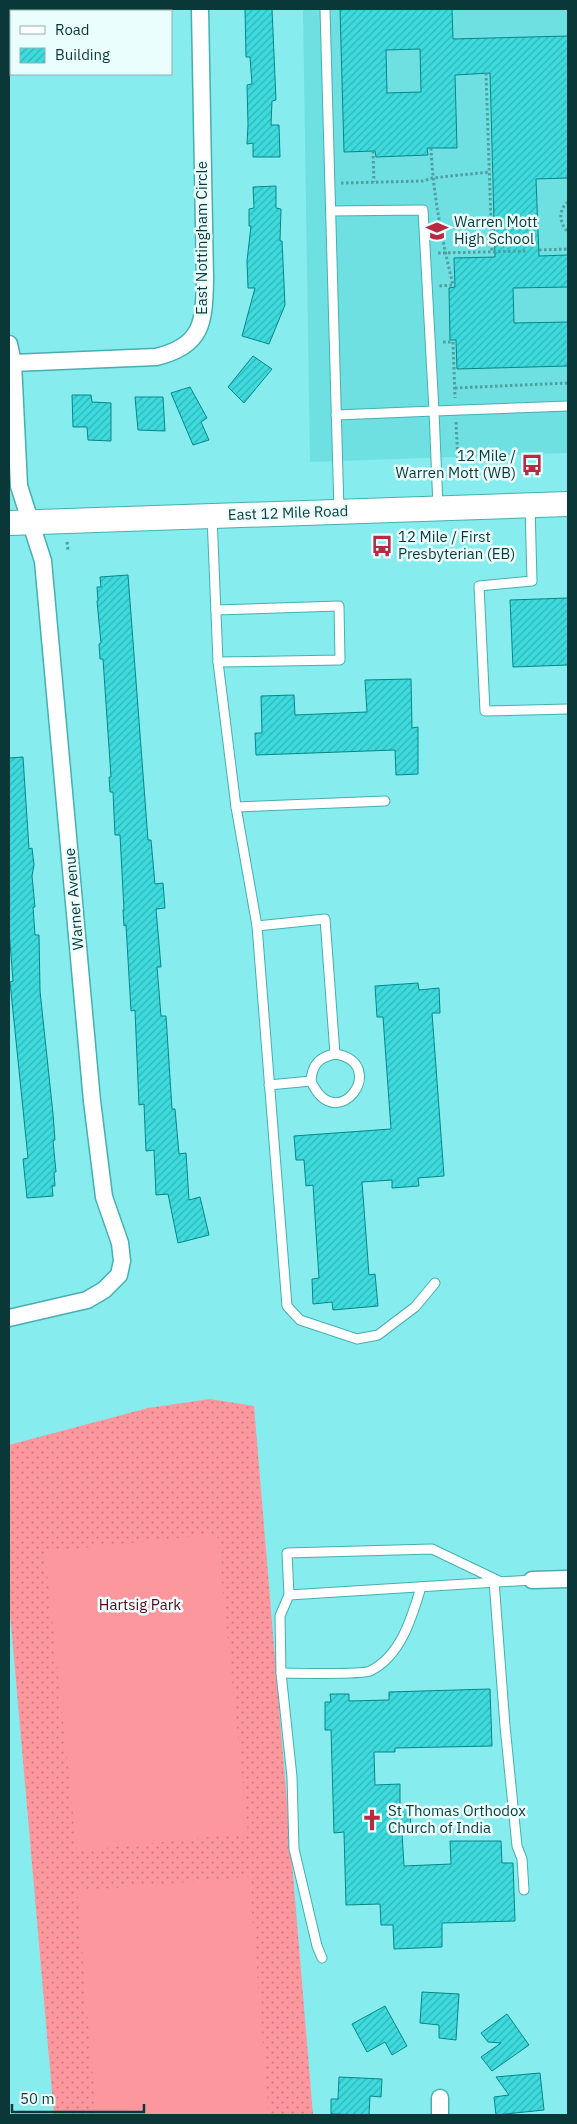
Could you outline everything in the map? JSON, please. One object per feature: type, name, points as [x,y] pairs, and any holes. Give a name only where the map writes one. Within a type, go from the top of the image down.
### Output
[{"type":"main road","name":"East 12 Mile Road","points":[[20,523],[568,504]]},
{"type":"street","name":"East Nottingham Circle","points":[[13,363],[156,357],[184,346],[201,325],[204,314],[205,280],[200,9]]},
{"type":"street","name":"Warner Avenue","points":[[9,344],[13,363],[20,523],[43,562],[92,1101],[104,1197],[120,1243],[122,1261],[119,1275],[104,1290],[87,1300],[9,1318]]},
{"type":"street","points":[[532,1580],[568,1579]]},
{"type":"street","points":[[440,2098],[440,2115]]},
{"type":"lane","points":[[325,9],[339,512]]},
{"type":"lane","points":[[331,211],[423,210],[438,508]]},
{"type":"lane","points":[[336,415],[568,406]]},
{"type":"lane","points":[[530,505],[532,581],[479,586],[486,711],[568,709]]},
{"type":"lane","points":[[212,516],[218,662],[236,806],[257,926],[287,1306],[300,1320],[357,1339],[378,1335],[415,1307],[435,1283]]},
{"type":"lane","points":[[216,610],[339,606],[340,660],[218,662]]},
{"type":"lane","points":[[236,806],[385,801]]},
{"type":"lane","points":[[257,926],[325,919],[335,1054]]},
{"type":"lane","points":[[335,1054],[344,1055],[353,1060],[359,1070],[359,1086],[346,1101],[332,1103],[317,1095],[311,1081],[312,1071],[317,1062],[325,1056],[335,1054]]},
{"type":"lane","points":[[270,1085],[311,1081]]},
{"type":"lane","points":[[322,1958],[317,1946],[294,1849],[292,1777],[281,1673],[280,1616],[289,1595],[287,1553],[432,1549],[497,1581]]},
{"type":"lane","points":[[289,1595],[532,1580]]},
{"type":"lane","points":[[497,1581],[505,1726],[517,1846],[522,1859],[524,1890]]},
{"type":"lane","points":[[281,1673],[369,1672],[388,1658],[411,1620],[421,1587]]},
{"type":"path","points":[[486,73],[492,252]]},
{"type":"path","points":[[431,148],[432,178],[452,285],[435,286],[435,278]]},
{"type":"path","points":[[373,151],[374,182]]},
{"type":"path","points":[[341,182],[423,181],[432,178],[490,172]]},
{"type":"path","points":[[568,202],[562,210],[560,217],[568,232]]},
{"type":"path","points":[[538,250],[568,249]]},
{"type":"path","points":[[434,254],[526,251]]},
{"type":"path","points":[[437,343],[453,342],[458,461]]},
{"type":"path","points":[[455,388],[568,383]]},
{"type":"shaded area","name":"Warren Mott High School","points":[[303,9],[568,9],[568,453],[310,462]]},
{"type":"green space","name":"Hartsig Park","points":[[210,1399],[254,1406],[313,2115],[54,2115],[9,1601],[9,1445],[148,1408]]},
{"type":"green space","points":[[217,1534],[248,1833],[77,1851],[45,1552]]},
{"type":"green space","points":[[249,1877],[269,2115],[96,2115],[77,1891]]},
{"type":"building","points":[[245,9],[272,9],[276,100],[272,101],[271,125],[279,125],[280,157],[253,157],[253,143],[247,144],[247,85],[252,84],[250,57],[246,57]]},
{"type":"building","points":[[340,9],[452,9],[453,39],[568,36],[568,178],[536,179],[539,256],[568,255],[568,287],[513,288],[514,323],[568,322],[568,366],[457,369],[456,340],[450,340],[449,288],[455,287],[454,258],[495,257],[490,73],[455,75],[457,148],[427,148],[428,155],[376,157],[375,151],[344,152]],"holes":[[[420,49],[421,92],[387,93],[386,50]]]},
{"type":"building","points":[[276,186],[276,208],[281,209],[280,241],[282,241],[285,305],[269,344],[242,336],[255,288],[248,288],[247,261],[251,226],[249,226],[249,209],[254,208],[253,187]]},
{"type":"building","points":[[253,356],[272,369],[244,403],[228,387]]},
{"type":"building","points":[[190,387],[207,418],[201,422],[209,440],[193,445],[171,393]]},
{"type":"building","points":[[72,395],[91,395],[92,402],[111,403],[111,441],[88,440],[87,427],[73,427]]},
{"type":"building","points":[[135,397],[163,397],[165,431],[138,430]]},
{"type":"building","points":[[128,575],[148,840],[151,840],[155,884],[163,883],[165,908],[156,909],[161,967],[157,967],[161,1016],[166,1016],[172,1109],[175,1109],[179,1154],[186,1153],[189,1200],[200,1197],[209,1235],[178,1243],[168,1194],[156,1195],[154,1150],[146,1151],[144,1104],[139,1105],[135,1010],[131,1011],[126,925],[124,926],[123,910],[120,835],[115,835],[113,792],[110,792],[109,777],[111,777],[103,659],[100,659],[99,644],[101,643],[97,587],[101,587],[100,577]]},
{"type":"building","points":[[568,598],[568,665],[513,667],[510,600]]},
{"type":"building","points":[[411,679],[412,728],[418,727],[418,774],[396,775],[395,750],[256,755],[255,733],[262,733],[261,696],[294,695],[295,715],[367,712],[365,680]]},
{"type":"building","points":[[23,757],[29,849],[32,848],[34,865],[32,876],[35,935],[39,935],[40,991],[53,1114],[56,1172],[54,1172],[55,1186],[52,1186],[53,1196],[27,1198],[23,1159],[28,1158],[10,982],[13,981],[9,930],[9,758]]},
{"type":"building","points":[[418,983],[419,990],[439,988],[440,1013],[432,1013],[444,1176],[418,1178],[419,1186],[392,1188],[392,1180],[362,1182],[369,1275],[375,1274],[378,1306],[333,1310],[332,1302],[313,1304],[312,1279],[319,1278],[313,1185],[306,1186],[304,1160],[296,1160],[294,1136],[391,1129],[383,1017],[377,1017],[375,986]]},
{"type":"building","name":"St Thomas Orthodox Church of India","points":[[490,1689],[492,1746],[395,1748],[395,1752],[374,1752],[375,1785],[400,1784],[400,1808],[410,1807],[411,1833],[402,1833],[404,1866],[451,1864],[450,1841],[501,1841],[502,1863],[513,1863],[515,1921],[442,1923],[442,1947],[394,1949],[393,1925],[381,1925],[380,1904],[346,1905],[344,1832],[334,1833],[331,1730],[325,1730],[325,1702],[331,1702],[330,1694],[349,1694],[349,1701],[389,1700],[389,1692]]},
{"type":"building","points":[[422,1992],[459,1994],[456,2040],[439,2038],[439,2025],[420,2023]]},
{"type":"building","points":[[385,2006],[407,2046],[392,2055],[385,2042],[367,2052],[352,2024]]},
{"type":"building","points":[[507,2014],[529,2045],[492,2071],[481,2057],[501,2043],[488,2042],[481,2033]]},
{"type":"building","points":[[540,2073],[544,2110],[496,2115],[494,2097],[509,2095],[496,2077]]},
{"type":"building","points":[[339,2077],[382,2079],[381,2097],[370,2096],[369,2115],[331,2114],[331,2099],[338,2099]]},
{"type":"place","name":"Warren Mott High School","points":[[437,231]]},
{"type":"place","name":"12 Mile / Warren Mott (WB)","points":[[532,465]]},
{"type":"place","name":"12 Mile / First Presbyterian (EB)","points":[[382,546]]},
{"type":"place","name":"St Thomas Orthodox Church of India","points":[[372,1820]]}]
